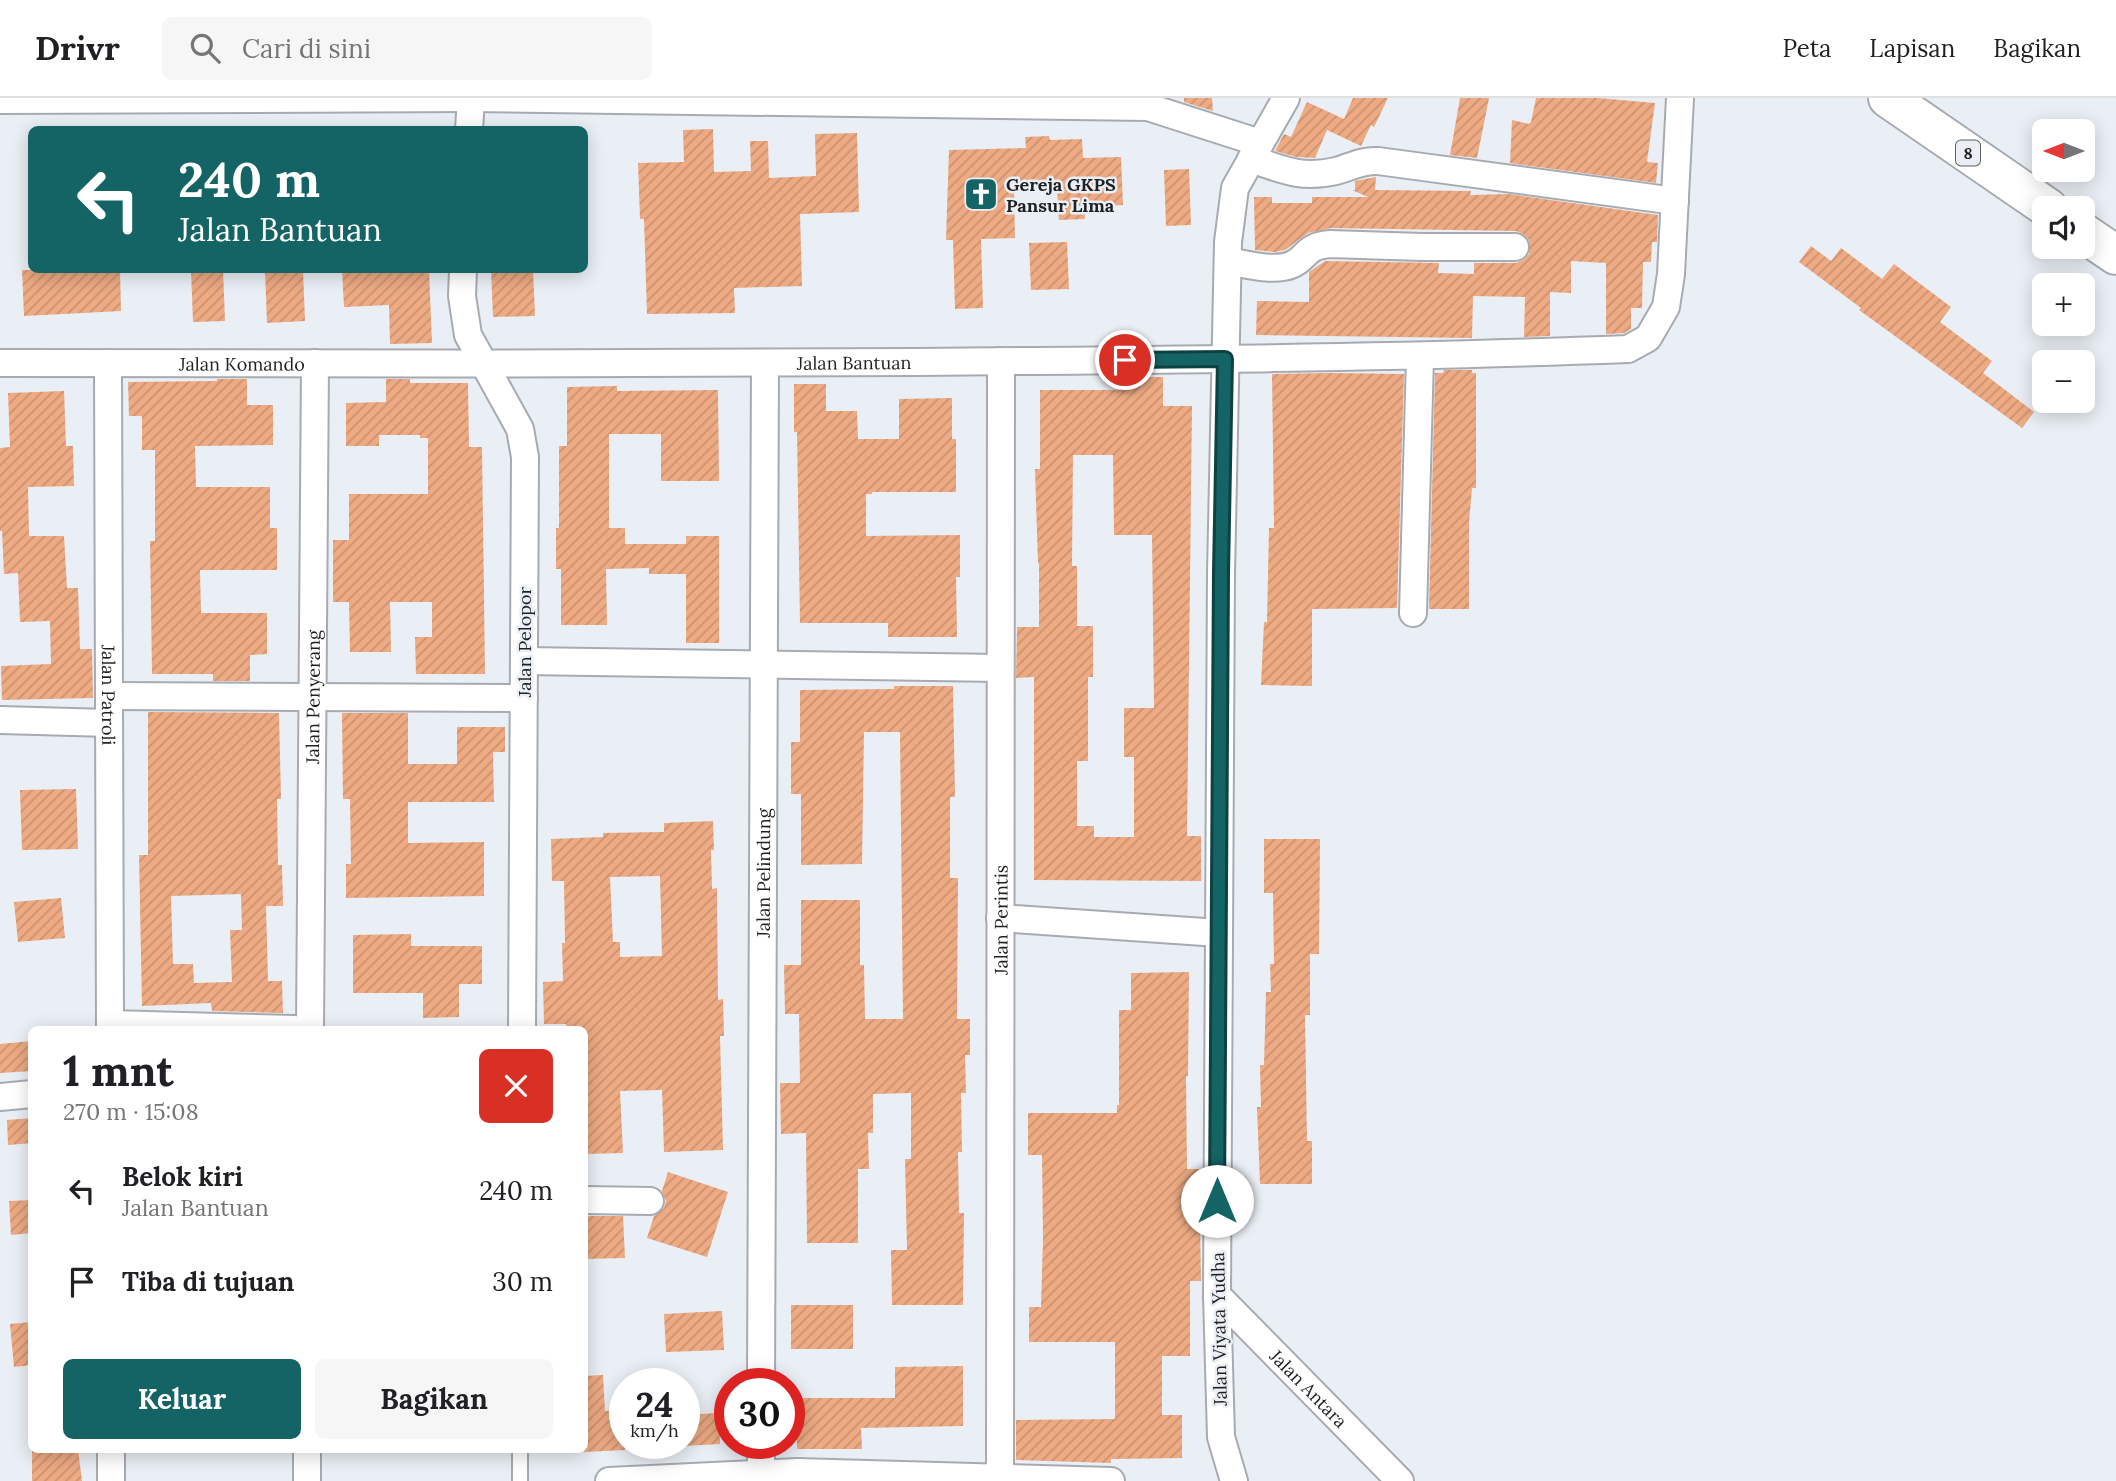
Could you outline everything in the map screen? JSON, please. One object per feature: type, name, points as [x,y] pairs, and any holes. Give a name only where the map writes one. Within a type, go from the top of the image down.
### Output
[{"type":"highway","name":"8","points":[[1888,98],[2032,197]]},
{"type":"highway","points":[[2095,241],[2116,255]]},
{"type":"street","points":[[469,126],[471,98]]},
{"type":"street","points":[[0,100],[471,98],[1148,107],[1256,151],[1301,175],[1332,172],[1364,161],[1378,161],[1675,201]]},
{"type":"street","name":"Jalan Viyata Yudha","points":[[1234,1481],[1221,1437],[1217,1295],[1221,573],[1228,261],[1235,188],[1286,98]]},
{"type":"street","name":"Jalan Bantuan","points":[[482,364],[1420,357],[1628,349],[1648,338],[1666,307],[1671,274],[1680,98]]},
{"type":"street","points":[[1228,261],[1280,267],[1293,264],[1317,245],[1330,244],[1515,247]]},
{"type":"street","name":"Jalan Pelopor","points":[[463,273],[462,296],[468,335],[520,429],[525,457],[522,1026]]},
{"type":"street","points":[[1413,613],[1420,357]]},
{"type":"street","name":"Jalan Perintis","points":[[1000,1478],[1001,361]]},
{"type":"street","name":"Jalan Komando","points":[[0,363],[482,364]]},
{"type":"street","name":"Jalan Patroli","points":[[108,363],[110,1026]]},
{"type":"street","name":"Jalan Penyerang","points":[[310,1026],[315,363]]},
{"type":"street","name":"Jalan Pelindung","points":[[761,1368],[765,363]]},
{"type":"street","points":[[524,661],[1000,668]]},
{"type":"street","points":[[109,696],[524,698]]},
{"type":"street","points":[[0,720],[109,723]]},
{"type":"street","points":[[1000,918],[1219,933]]},
{"type":"street","points":[[0,1097],[28,1094]]},
{"type":"street","points":[[588,1200],[650,1201]]},
{"type":"street","name":"Jalan Antara","points":[[1217,1295],[1400,1481]]},
{"type":"street","points":[[111,1453],[111,1481]]},
{"type":"street","points":[[307,1453],[307,1481]]},
{"type":"street","points":[[761,1459],[761,1474]]},
{"type":"street","points":[[609,1481],[797,1472],[952,1479],[1111,1481]]},
{"type":"lane","points":[[520,1453],[520,1481]]},
{"type":"building","points":[[1184,98],[1212,98],[1213,111],[1184,102]]},
{"type":"building","points":[[1353,98],[1388,98],[1361,146],[1327,130],[1315,158],[1296,157],[1275,151],[1284,134],[1291,137],[1307,102],[1344,119]]},
{"type":"building","points":[[1460,98],[1489,98],[1477,158],[1450,155]]},
{"type":"building","points":[[1536,98],[1598,98],[1655,103],[1647,162],[1658,163],[1656,183],[1510,163],[1512,120],[1529,124]]},
{"type":"building","points":[[713,129],[714,172],[751,171],[750,141],[768,141],[769,178],[816,176],[815,134],[857,133],[859,212],[800,214],[802,286],[734,288],[735,313],[647,314],[644,219],[640,219],[638,163],[684,162],[683,130]]},
{"type":"building","points":[[1049,136],[1050,140],[1082,139],[1083,158],[1121,157],[1123,205],[1085,207],[1085,219],[1059,220],[1057,188],[1014,190],[1015,238],[981,239],[983,308],[955,309],[953,240],[946,240],[949,150],[1026,148],[1025,137]]},
{"type":"building","points":[[1189,169],[1191,225],[1166,226],[1164,170]]},
{"type":"building","points":[[1376,177],[1375,190],[1471,191],[1470,195],[1508,194],[1658,215],[1657,242],[1652,242],[1651,262],[1643,262],[1642,308],[1631,308],[1631,329],[1624,333],[1606,334],[1606,263],[1571,261],[1571,293],[1550,292],[1550,336],[1524,337],[1525,297],[1473,296],[1472,338],[1256,335],[1257,301],[1309,302],[1309,272],[1325,261],[1439,263],[1438,273],[1474,274],[1474,263],[1516,263],[1529,254],[1529,240],[1516,231],[1331,228],[1308,233],[1285,250],[1255,250],[1254,197],[1272,197],[1272,203],[1312,203],[1312,197],[1368,197],[1352,190],[1355,190],[1355,181]]},
{"type":"building","points":[[1067,242],[1069,289],[1031,290],[1029,243]]},
{"type":"building","points":[[1811,246],[1831,261],[1841,248],[1882,279],[1894,264],[1951,307],[1940,322],[1992,361],[1983,373],[2033,413],[2022,428],[1859,310],[1861,308],[1799,262]]},
{"type":"building","points":[[22,270],[28,270],[28,273],[120,273],[121,311],[24,316]]},
{"type":"building","points":[[191,273],[223,273],[225,321],[193,322]]},
{"type":"building","points":[[265,273],[303,273],[305,321],[267,323]]},
{"type":"building","points":[[342,273],[429,273],[432,343],[390,344],[389,305],[344,307]]},
{"type":"building","points":[[491,273],[533,273],[535,316],[493,317]]},
{"type":"building","points":[[1444,370],[1472,370],[1472,373],[1476,373],[1476,488],[1472,488],[1469,523],[1469,609],[1429,609],[1435,373],[1443,373]]},
{"type":"building","points":[[1272,374],[1404,374],[1397,608],[1312,609],[1312,686],[1261,685],[1264,622],[1267,622],[1269,528],[1274,528]]},
{"type":"building","points":[[1119,377],[1163,377],[1163,406],[1192,406],[1187,836],[1201,836],[1201,881],[1034,880],[1034,677],[1016,678],[1017,627],[1039,627],[1035,469],[1040,469],[1040,390],[1119,390]],"holes":[[[1073,455],[1113,455],[1114,535],[1152,535],[1154,708],[1124,708],[1124,757],[1134,757],[1134,837],[1094,837],[1094,826],[1077,826],[1077,761],[1088,761],[1088,677],[1093,677],[1093,626],[1077,626],[1077,566],[1072,566]]]},
{"type":"building","points":[[247,379],[247,405],[273,405],[273,445],[195,446],[196,487],[270,487],[270,528],[277,528],[277,570],[200,570],[201,613],[267,613],[267,654],[250,655],[250,681],[213,681],[213,674],[152,674],[150,541],[155,541],[155,450],[142,450],[142,416],[129,416],[128,382]]},
{"type":"building","points":[[386,379],[410,379],[410,383],[468,383],[469,447],[482,447],[485,674],[416,674],[415,637],[432,637],[432,602],[390,602],[391,652],[350,652],[349,602],[333,602],[333,540],[349,540],[349,494],[428,494],[428,438],[420,438],[420,435],[379,435],[379,446],[346,446],[346,403],[386,402]]},
{"type":"building","points":[[794,384],[826,384],[826,411],[857,411],[858,439],[899,439],[899,399],[952,398],[952,439],[956,439],[956,492],[866,494],[866,536],[960,535],[960,577],[956,577],[957,637],[888,637],[888,623],[800,623]]},
{"type":"building","points":[[617,386],[617,391],[718,390],[719,481],[661,481],[661,434],[609,434],[609,528],[625,528],[625,544],[686,544],[686,536],[719,536],[719,643],[686,643],[686,574],[649,574],[649,568],[606,569],[607,625],[561,625],[561,569],[556,569],[556,528],[559,528],[559,446],[567,446],[567,387]]},
{"type":"building","points":[[64,391],[66,446],[73,446],[74,486],[28,487],[29,536],[64,536],[67,588],[78,588],[80,649],[92,649],[93,698],[2,700],[1,666],[51,664],[50,621],[20,622],[18,573],[4,574],[0,531],[0,448],[10,447],[8,393]]},
{"type":"building","points":[[894,686],[953,686],[955,797],[950,797],[950,878],[958,878],[957,1019],[970,1019],[970,1055],[965,1055],[966,1093],[961,1093],[962,1152],[958,1152],[959,1213],[964,1213],[963,1305],[892,1305],[891,1250],[907,1250],[905,1159],[911,1159],[911,1093],[873,1094],[873,1133],[868,1133],[869,1169],[858,1169],[858,1243],[807,1243],[806,1133],[781,1134],[780,1083],[800,1083],[799,1014],[785,1014],[784,965],[801,965],[801,900],[860,900],[860,965],[864,965],[865,1019],[903,1019],[900,732],[864,732],[862,864],[801,865],[801,794],[791,794],[791,742],[800,742],[800,690],[894,689]]},
{"type":"building","points":[[148,712],[279,713],[281,799],[277,799],[278,865],[282,865],[283,906],[266,906],[268,981],[282,981],[283,1013],[212,1011],[211,1003],[142,1006],[139,855],[148,855]],"holes":[[[241,894],[242,930],[230,930],[232,982],[194,983],[193,964],[173,964],[171,896]]]},
{"type":"building","points":[[342,713],[408,713],[408,764],[457,764],[457,727],[505,727],[505,752],[493,752],[494,802],[408,802],[408,843],[484,842],[484,896],[346,898],[346,864],[351,864],[350,799],[343,799]]},
{"type":"building","points":[[76,789],[78,849],[22,850],[20,790]]},
{"type":"building","points":[[713,821],[712,889],[717,888],[718,1000],[723,999],[724,1036],[720,1036],[723,1150],[664,1152],[662,1090],[620,1091],[623,1153],[588,1154],[588,1026],[544,1024],[543,982],[563,981],[562,943],[565,943],[564,881],[552,881],[551,839],[603,837],[603,833],[664,832],[664,823]],"holes":[[[660,876],[662,956],[620,957],[620,942],[613,942],[610,877]]]},
{"type":"building","points":[[1264,839],[1320,839],[1319,954],[1310,954],[1310,1015],[1305,1015],[1307,1141],[1312,1141],[1312,1184],[1260,1184],[1257,1107],[1261,1107],[1260,1065],[1264,1065],[1266,992],[1271,992],[1270,964],[1274,964],[1273,893],[1264,893]]},
{"type":"building","points":[[61,898],[65,938],[18,942],[14,902]]},
{"type":"building","points":[[411,934],[411,946],[482,946],[482,984],[459,984],[459,1017],[423,1018],[423,993],[353,993],[353,935]]},
{"type":"building","points":[[1189,972],[1187,1169],[1199,1169],[1201,1281],[1190,1281],[1190,1356],[1162,1356],[1162,1415],[1182,1415],[1182,1458],[1111,1459],[1111,1463],[1016,1460],[1016,1420],[1115,1419],[1115,1342],[1029,1342],[1029,1307],[1041,1307],[1043,1239],[1042,1155],[1028,1155],[1028,1113],[1117,1113],[1119,1010],[1131,1010],[1131,973]]},
{"type":"building","points":[[28,1041],[28,1071],[0,1073],[0,1044]]},
{"type":"building","points":[[28,1118],[28,1143],[8,1145],[7,1120]]},
{"type":"building","points":[[668,1172],[728,1192],[707,1257],[647,1238],[654,1216],[664,1208],[666,1201],[662,1191]]},
{"type":"building","points":[[28,1200],[28,1233],[11,1235],[9,1201]]},
{"type":"building","points":[[588,1216],[623,1216],[625,1258],[588,1259]]},
{"type":"building","points":[[791,1305],[853,1305],[853,1349],[791,1349]]},
{"type":"building","points":[[722,1311],[724,1350],[666,1352],[664,1314]]},
{"type":"building","points":[[28,1322],[28,1365],[14,1367],[10,1324]]},
{"type":"building","points":[[963,1366],[963,1426],[861,1428],[862,1449],[805,1449],[805,1398],[895,1398],[895,1367]]},
{"type":"building","points":[[603,1375],[605,1411],[609,1411],[609,1451],[588,1452],[588,1376]]},
{"type":"building","points":[[714,1413],[714,1444],[700,1445],[700,1414]]},
{"type":"building","points":[[32,1453],[78,1453],[82,1481],[32,1481]]},
{"type":"place","name":"Gereja GKPS Pansur Lima","points":[[981,194]]},
{"type":"route","points":[[1125,360],[1225,359],[1217,1201]]}]
